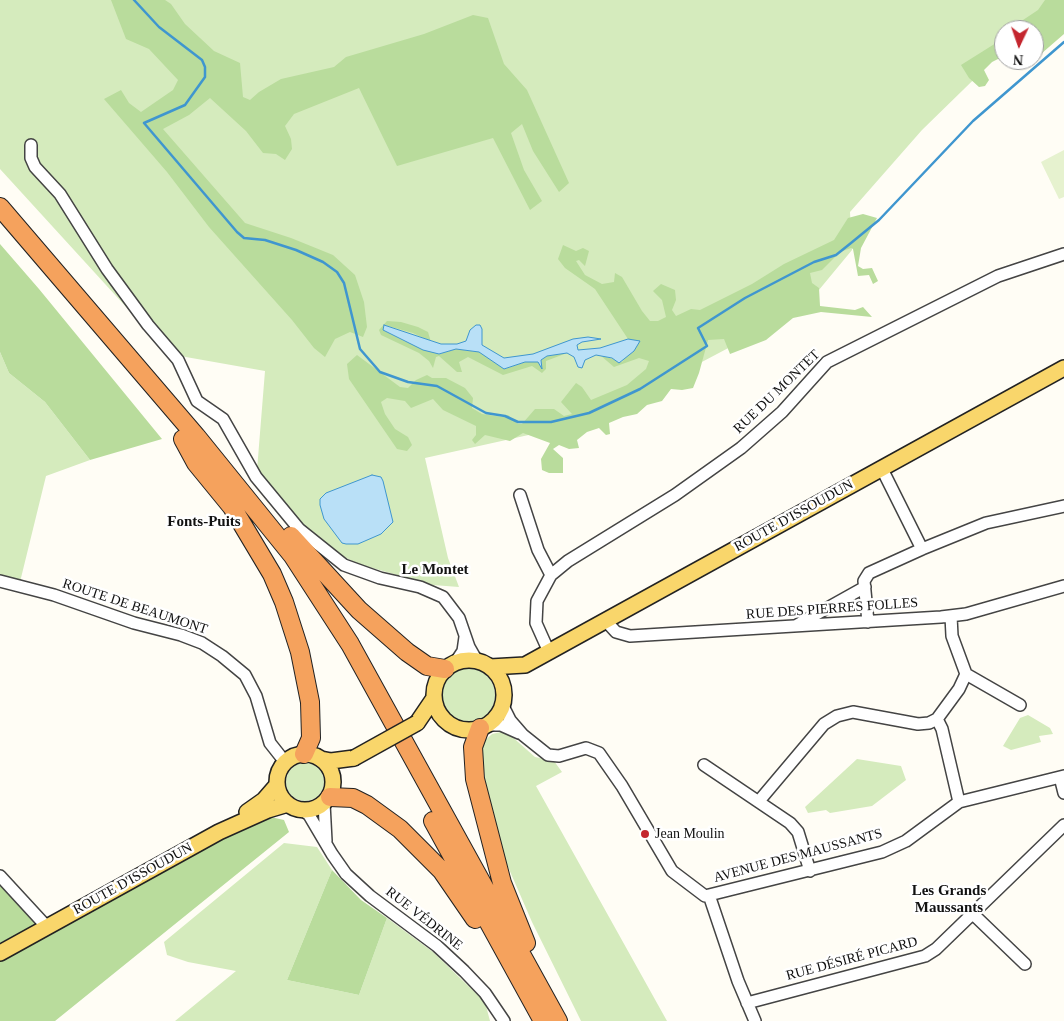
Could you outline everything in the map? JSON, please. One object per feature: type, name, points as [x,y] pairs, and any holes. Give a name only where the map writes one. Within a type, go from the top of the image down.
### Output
[{"type":"highway","points":[[0,207],[215,458],[293,556],[327,606],[558,1021]]},
{"type":"highway","points":[[0,224],[248,515],[319,615],[539,1014]]},
{"type":"highway","points":[[183,439],[196,463],[232,507],[272,574],[284,602],[300,652],[310,702],[313,756]]},
{"type":"highway","points":[[215,458],[254,494],[359,610],[407,652],[427,666],[450,666]]},
{"type":"highway","points":[[484,726],[474,742],[473,751],[475,779],[490,843],[516,919],[540,973],[565,1021]]},
{"type":"highway","points":[[329,794],[353,798],[367,805],[400,829],[425,851],[442,871],[539,1014]]},
{"type":"main road","name":"ROUTE D'ISSOUDUN","points":[[503,698],[513,678],[529,663],[1064,368]]},
{"type":"main road","name":"ROUTE D'ISSOUDUN","points":[[483,664],[529,663]]},
{"type":"main road","points":[[483,664],[499,678],[503,698],[497,716],[484,726],[468,730],[456,728],[446,722],[440,715],[434,698],[436,682],[450,666],[483,664]]},
{"type":"main road","points":[[354,758],[329,794],[313,809],[303,810],[288,804],[279,792],[277,785],[278,776],[285,762],[297,755],[331,760],[354,758],[417,723],[434,698]]},
{"type":"main road","points":[[417,723],[446,722]]},
{"type":"main road","points":[[313,756],[328,765],[329,794]]},
{"type":"main road","name":"ROUTE D'ISSOUDUN","points":[[219,832],[264,800],[277,785]]},
{"type":"main road","name":"ROUTE D'ISSOUDUN","points":[[0,953],[219,832],[268,810],[288,804]]},
{"type":"street","points":[[31,145],[31,158],[35,167],[60,194],[107,269],[148,325],[180,364],[197,400],[223,419],[256,477],[299,529],[344,565],[372,575],[437,593],[453,608],[483,664]]},
{"type":"street","name":"RUE DU MONTET","points":[[549,652],[538,628],[535,610],[540,592],[551,575],[574,557],[675,495],[741,448],[782,412],[827,362],[998,276],[1064,254]]},
{"type":"street","points":[[882,469],[922,549]]},
{"type":"street","points":[[520,495],[538,550],[551,575]]},
{"type":"street","points":[[868,622],[865,578],[868,574],[922,549],[986,523],[1064,506]]},
{"type":"street","name":"ROUTE DE BEAUMONT","points":[[0,581],[54,595],[134,623],[181,635],[202,643],[222,656],[245,675],[256,696],[270,743],[285,762]]},
{"type":"street","name":"RUE DES PIERRES FOLLES","points":[[606,620],[616,632],[630,636],[951,616],[1064,586]]},
{"type":"street","points":[[794,626],[865,587]]},
{"type":"street","points":[[951,616],[952,636],[966,674],[1020,705]]},
{"type":"street","points":[[450,666],[464,648],[465,633]]},
{"type":"street","points":[[759,801],[824,724],[837,716],[853,712],[918,724],[929,723],[937,719],[959,689],[966,674]]},
{"type":"street","points":[[503,698],[510,720],[537,748],[550,756],[559,756],[586,748],[599,754],[622,786],[672,871],[706,896],[755,1021]]},
{"type":"street","points":[[937,719],[942,729],[959,802]]},
{"type":"street","points":[[484,726],[500,725],[523,735]]},
{"type":"street","points":[[704,765],[790,823],[798,832],[810,871]]},
{"type":"street","points":[[1062,777],[1064,793]]},
{"type":"street","name":"AVENUE DES MAUSSANTS","points":[[706,896],[882,852],[906,841],[959,802],[1062,777]]},
{"type":"street","name":"RUE VÉDRINE","points":[[326,841],[329,794]]},
{"type":"street","name":"RUE VÉDRINE","points":[[303,810],[309,815],[346,874],[370,896],[437,946],[464,971],[485,993],[504,1021]]},
{"type":"street","name":"RUE DÉSIRÉ PICARD","points":[[747,1002],[920,959],[936,949],[1064,825]]},
{"type":"street","points":[[0,876],[47,927]]},
{"type":"street","points":[[973,914],[1025,964]]},
{"type":"green space","points":[[0,0],[1054,0],[1034,20],[994,20],[994,60],[922,130],[850,212],[852,250],[804,308],[647,391],[560,428],[425,458],[448,558],[459,587],[433,585],[358,564],[333,551],[311,532],[276,495],[257,470],[265,371],[169,354],[0,169]]},
{"type":"green space","points":[[111,0],[165,0],[171,4],[185,24],[214,51],[240,63],[243,97],[250,100],[259,92],[281,79],[334,67],[346,57],[424,34],[473,15],[488,18],[504,64],[527,90],[569,183],[559,192],[533,151],[522,124],[511,133],[524,170],[542,201],[530,210],[493,138],[397,166],[359,88],[294,114],[285,126],[291,139],[292,149],[285,160],[276,154],[263,153],[246,131],[210,98],[189,115],[163,129],[245,223],[291,238],[333,255],[355,275],[364,302],[367,327],[363,337],[350,332],[335,339],[325,357],[314,348],[292,320],[209,227],[167,172],[104,99],[121,90],[129,103],[141,112],[173,90],[178,80],[149,49],[126,39]]},
{"type":"green space","points":[[1045,0],[1064,0],[1064,34],[1044,51],[1044,20],[1023,20],[1038,10]]},
{"type":"green space","points":[[994,44],[994,61],[984,70],[989,80],[985,86],[979,87],[969,78],[961,65]]},
{"type":"green space","points":[[1064,150],[1064,197],[1059,199],[1041,162]]},
{"type":"green space","points":[[863,214],[877,218],[861,248],[858,266],[863,269],[872,268],[878,281],[873,284],[869,275],[858,276],[853,249],[851,248],[840,252],[822,270],[810,273],[812,283],[819,288],[820,306],[855,310],[863,307],[872,317],[821,312],[793,318],[766,340],[730,354],[724,339],[708,340],[693,388],[671,389],[662,401],[647,405],[637,414],[609,423],[610,434],[606,435],[599,428],[587,432],[577,440],[579,448],[569,449],[559,445],[553,449],[563,458],[563,473],[549,473],[542,470],[541,459],[550,443],[523,433],[510,441],[485,435],[475,444],[472,440],[476,435],[476,426],[443,410],[433,399],[411,408],[405,401],[387,398],[381,402],[385,414],[395,429],[408,437],[412,445],[407,451],[397,449],[349,379],[347,364],[357,355],[400,387],[408,388],[416,380],[427,375],[432,378],[446,378],[465,388],[473,398],[472,408],[482,414],[503,417],[508,415],[518,424],[522,424],[535,409],[554,409],[564,416],[572,414],[561,402],[576,383],[582,387],[591,400],[627,385],[646,369],[649,361],[639,358],[614,367],[600,355],[622,362],[639,341],[628,339],[595,289],[565,268],[558,259],[563,245],[576,251],[583,248],[589,251],[585,266],[579,260],[576,261],[585,275],[602,284],[614,282],[615,273],[622,277],[650,321],[658,321],[666,317],[662,300],[653,291],[661,284],[675,290],[676,300],[672,310],[676,316],[691,309],[700,310],[752,284],[784,264],[834,240],[848,218]]},
{"type":"green space","points":[[0,244],[162,439],[90,460],[45,402],[9,373],[0,352]]},
{"type":"green space","points":[[387,321],[401,322],[418,327],[428,332],[431,342],[413,333],[384,325],[383,330],[404,341],[439,354],[456,349],[479,352],[505,369],[525,362],[539,361],[542,368],[541,360],[547,356],[567,353],[546,361],[546,369],[542,373],[532,366],[503,375],[468,357],[459,362],[462,372],[457,372],[439,356],[436,357],[433,368],[429,361],[419,353],[381,335],[379,330]]},
{"type":"green space","points":[[0,352],[9,373],[45,402],[90,460],[46,476],[20,582],[0,578]]},
{"type":"green space","points":[[468,668],[478,670],[487,676],[493,685],[495,695],[493,705],[487,714],[478,720],[468,722],[458,720],[449,714],[443,705],[441,695],[443,685],[449,676],[458,670]]},
{"type":"green space","points":[[1028,715],[1050,728],[1053,734],[1039,736],[1041,742],[1011,750],[1003,746],[1020,718]]},
{"type":"green space","points":[[501,732],[509,734],[535,757],[554,761],[562,772],[536,786],[667,1021],[581,1021],[532,922],[502,853],[486,787],[481,744],[492,734]]},
{"type":"green space","points":[[857,759],[901,766],[906,780],[872,806],[830,813],[826,810],[808,813],[805,807]]},
{"type":"green space","points":[[305,763],[318,769],[324,782],[318,795],[305,801],[292,795],[286,782],[292,769]]},
{"type":"green space","points":[[266,816],[284,820],[289,832],[55,1021],[0,1021],[0,961],[225,836]]},
{"type":"green space","points":[[284,843],[317,847],[332,870],[287,980],[359,995],[387,918],[433,952],[485,1002],[490,1021],[175,1021],[236,971],[188,962],[167,955],[164,942]]},
{"type":"green space","points":[[332,870],[361,900],[387,918],[359,995],[287,980]]},
{"type":"green space","points":[[0,883],[40,922],[0,943]]},
{"type":"water","points":[[384,325],[441,344],[457,344],[466,341],[470,330],[476,325],[480,325],[482,329],[482,345],[504,358],[533,354],[573,339],[588,337],[601,339],[582,342],[577,345],[578,350],[600,348],[628,339],[640,341],[634,351],[619,363],[612,358],[596,355],[585,360],[582,368],[578,367],[574,357],[567,353],[547,356],[541,360],[542,369],[538,362],[525,362],[504,369],[479,352],[456,349],[439,354],[423,350],[383,330]]},
{"type":"water","points":[[372,475],[381,477],[383,481],[393,522],[381,534],[358,544],[342,543],[324,519],[320,499],[326,493]]},
{"type":"waterway","points":[[134,0],[159,27],[202,60],[205,67],[205,77],[185,105],[144,123],[237,232],[244,238],[265,240],[296,250],[323,262],[337,272],[344,283],[360,349],[380,372],[408,382],[437,386],[486,413],[505,416],[518,422],[551,422],[589,413],[640,389],[707,346],[698,328],[745,298],[814,262],[836,255],[879,220],[973,121],[1064,42]]},
{"type":"place","name":"Jean Moulin","points":[[645,834]]},
{"type":"district","name":"Fonts-Puits","points":[[204,522]]},
{"type":"district","name":"Le Montet","points":[[435,570]]},
{"type":"district","name":"Les Grands Maussants","points":[[949,900]]}]
